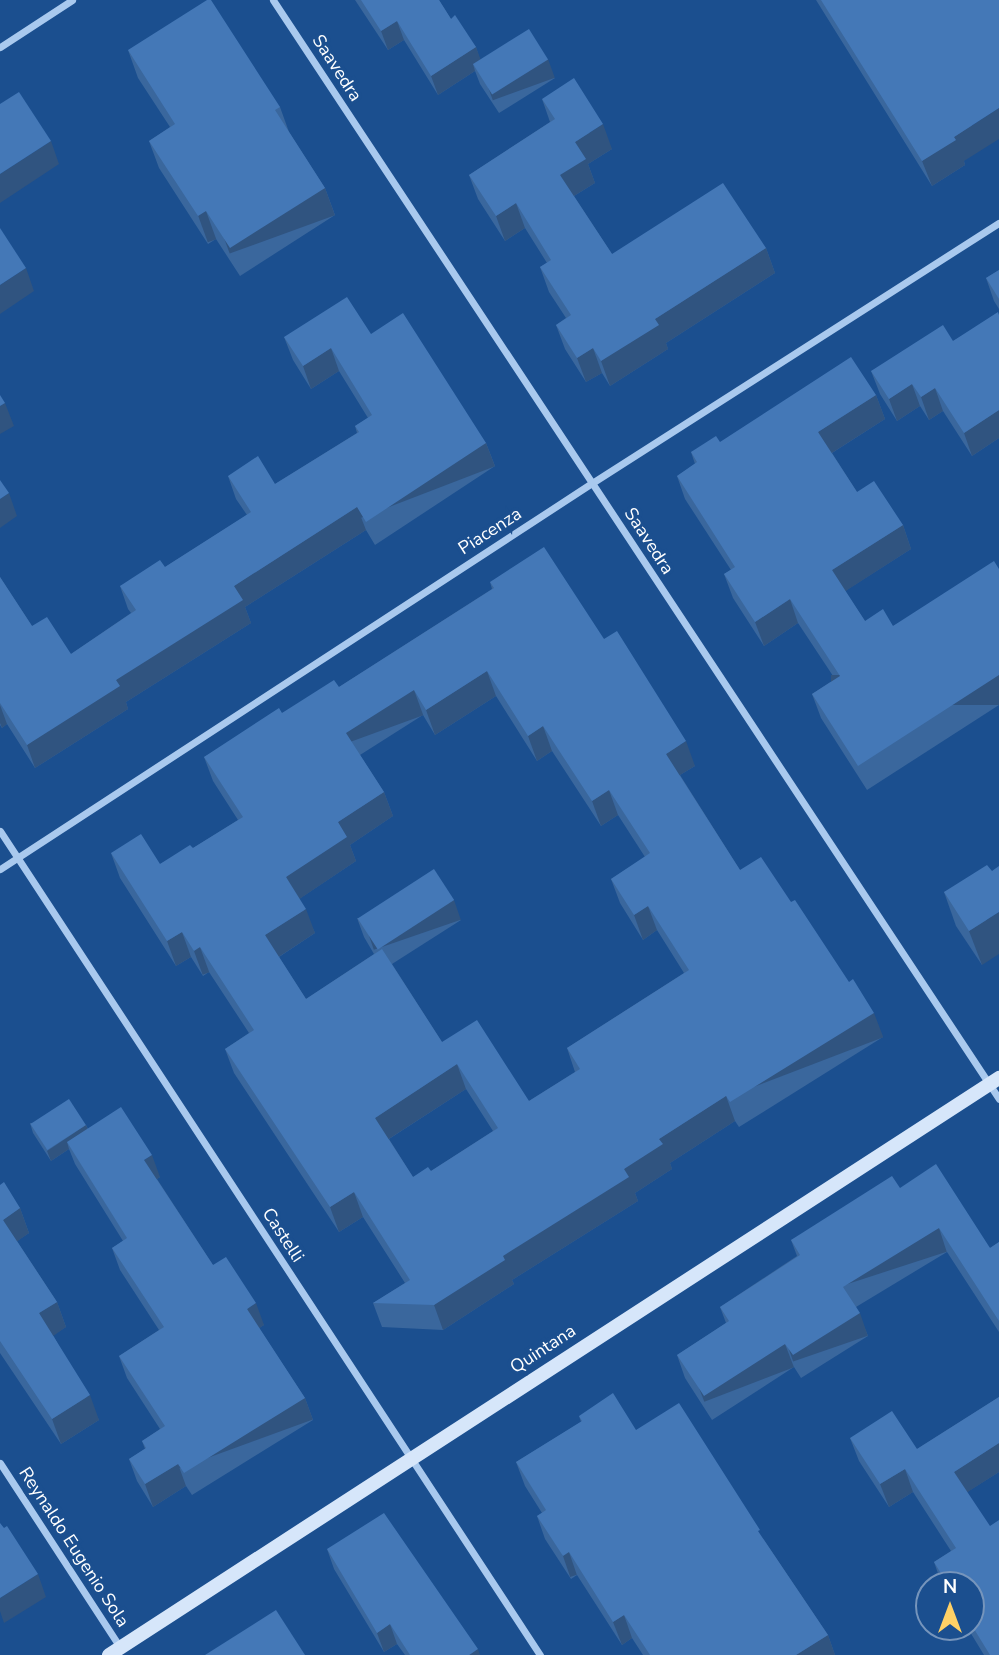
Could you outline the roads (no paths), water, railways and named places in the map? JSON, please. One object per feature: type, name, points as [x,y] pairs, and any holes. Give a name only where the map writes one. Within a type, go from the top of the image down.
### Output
[{"type":"main road","name":"Quintana","points":[[115,1651],[994,1081]]},
{"type":"street","points":[[0,47],[72,0]]},
{"type":"street","name":"Saavedra","points":[[273,0],[592,483],[994,1081],[999,1099]]},
{"type":"street","name":"Piacenza","points":[[0,869],[592,483],[999,223]]},
{"type":"street","name":"Castelli","points":[[0,831],[540,1655]]},
{"type":"street","name":"Reynaldo Eugenio Sola","points":[[0,1463],[115,1651]]}]
